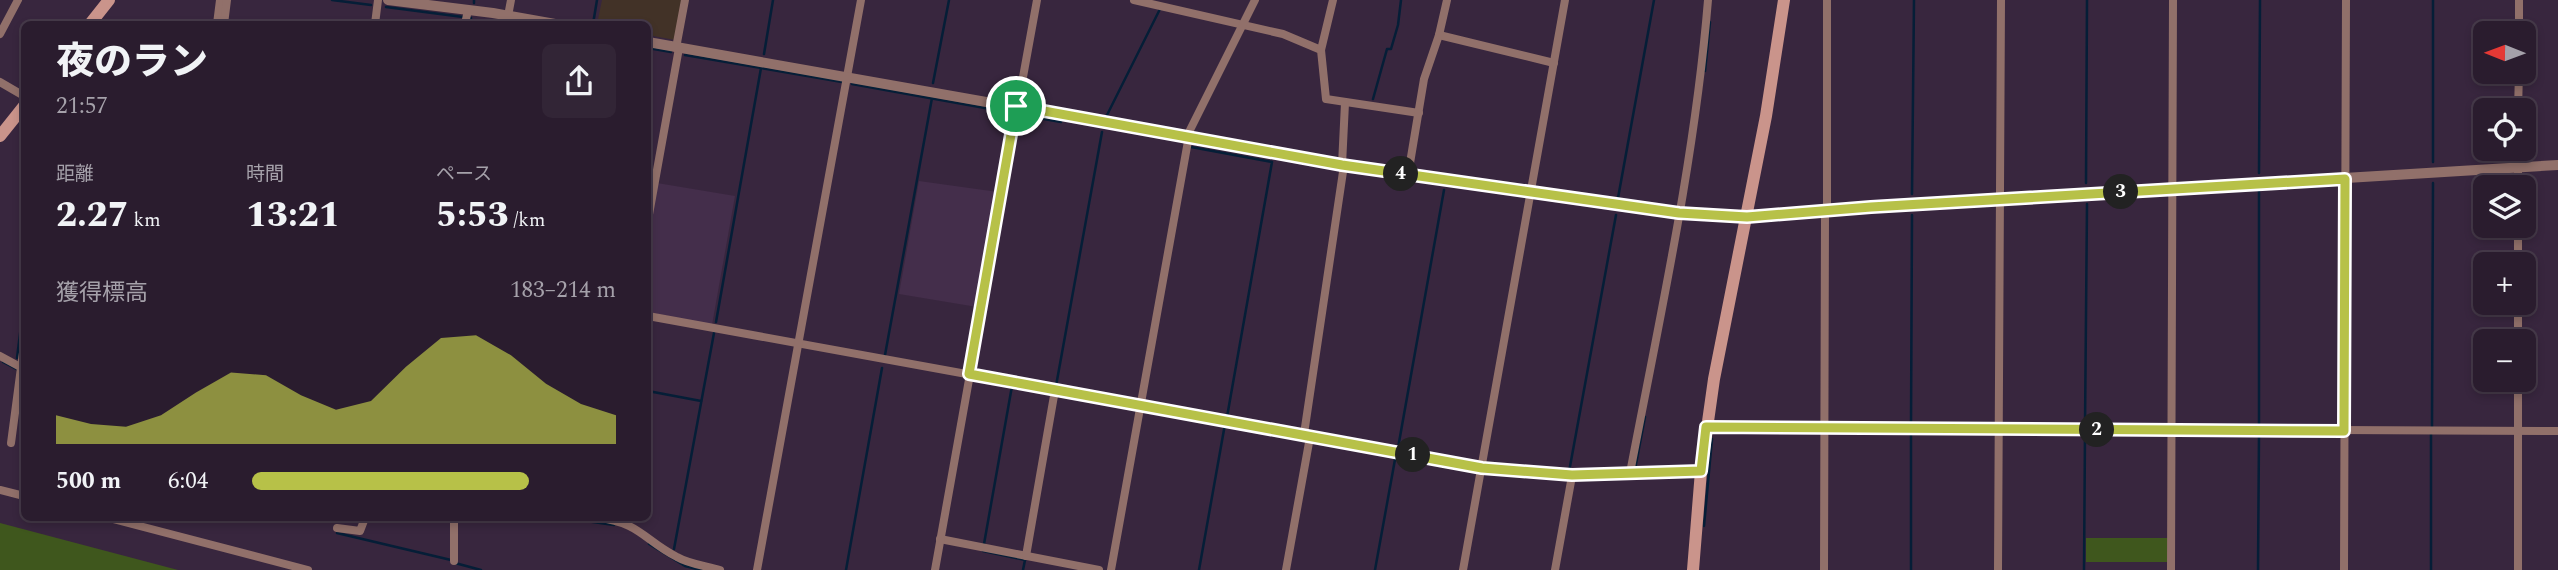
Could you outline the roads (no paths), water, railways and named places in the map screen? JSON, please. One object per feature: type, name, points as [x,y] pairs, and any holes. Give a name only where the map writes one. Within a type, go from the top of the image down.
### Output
[{"type":"main road","points":[[92,21],[109,0]]},
{"type":"main road","points":[[1693,570],[1706,427],[1747,217],[1784,0]]},
{"type":"main road","points":[[0,136],[21,110]]},
{"type":"street","points":[[0,34],[18,0]]},
{"type":"street","points":[[217,21],[220,0]]},
{"type":"street","points":[[224,21],[227,0]]},
{"type":"street","points":[[375,21],[378,0]]},
{"type":"street","points":[[388,0],[530,21]]},
{"type":"street","points":[[506,18],[511,0]]},
{"type":"street","points":[[651,203],[685,0]]},
{"type":"street","points":[[757,570],[861,0]]},
{"type":"street","points":[[935,570],[1037,0]]},
{"type":"street","points":[[1134,0],[1283,34],[1321,50]]},
{"type":"street","points":[[1111,570],[1190,130],[1255,0]]},
{"type":"street","points":[[1333,0],[1321,50],[1326,99],[1419,113]]},
{"type":"street","points":[[1408,175],[1424,79],[1439,35],[1447,0]]},
{"type":"street","points":[[1463,570],[1564,0]]},
{"type":"street","points":[[1630,472],[1679,213],[1704,52],[1708,0]]},
{"type":"street","points":[[1824,570],[1827,0]]},
{"type":"street","points":[[1998,570],[2001,0]]},
{"type":"street","points":[[2171,570],[2173,0]]},
{"type":"street","points":[[2344,570],[2346,0]]},
{"type":"street","points":[[2519,0],[2519,21]]},
{"type":"street","points":[[466,21],[468,10]]},
{"type":"street","points":[[1439,35],[1554,63]]},
{"type":"street","points":[[651,43],[1343,165],[1679,213],[1747,217],[2558,165]]},
{"type":"street","points":[[0,82],[21,94]]},
{"type":"street","points":[[1286,570],[1307,436],[1343,165],[1345,103]]},
{"type":"street","points":[[2518,161],[2518,175]]},
{"type":"street","points":[[651,317],[1482,468],[1572,475],[1701,471]]},
{"type":"street","points":[[0,356],[21,369]]},
{"type":"street","points":[[11,443],[21,377]]},
{"type":"street","points":[[1026,556],[1055,390]]},
{"type":"street","points":[[2518,392],[2518,570]]},
{"type":"street","points":[[1706,427],[2558,431]]},
{"type":"street","points":[[1555,570],[1572,475]]},
{"type":"street","points":[[0,490],[21,495]]},
{"type":"street","points":[[120,521],[308,570]]},
{"type":"street","points":[[337,528],[360,531],[364,521]]},
{"type":"street","points":[[454,521],[454,561]]},
{"type":"street","points":[[620,521],[633,526],[680,559],[720,570]]},
{"type":"street","points":[[940,539],[1099,570]]},
{"type":"waterway","points":[[332,0],[371,5]]},
{"type":"waterway","points":[[594,21],[597,0]]},
{"type":"waterway","points":[[764,54],[773,0]]},
{"type":"waterway","points":[[933,83],[949,0]]},
{"type":"waterway","points":[[1373,99],[1387,49],[1391,49],[1398,25],[1401,0]]},
{"type":"waterway","points":[[1618,198],[1654,0]]},
{"type":"waterway","points":[[1912,194],[1914,0]]},
{"type":"waterway","points":[[2086,183],[2087,0]]},
{"type":"waterway","points":[[2259,173],[2260,0]]},
{"type":"waterway","points":[[2433,0],[2433,162]]},
{"type":"waterway","points":[[386,7],[463,17]]},
{"type":"waterway","points":[[1107,115],[1160,9]]},
{"type":"waterway","points":[[1705,71],[1710,22]]},
{"type":"waterway","points":[[651,49],[671,52]]},
{"type":"waterway","points":[[685,55],[842,82]]},
{"type":"waterway","points":[[716,322],[761,68]]},
{"type":"waterway","points":[[852,84],[1007,112]]},
{"type":"waterway","points":[[885,355],[932,98]]},
{"type":"waterway","points":[[1027,116],[1061,122]]},
{"type":"waterway","points":[[1056,386],[1102,132]]},
{"type":"waterway","points":[[1191,147],[1272,162],[1227,417]]},
{"type":"waterway","points":[[2432,427],[2433,183]]},
{"type":"waterway","points":[[1398,448],[1444,190]]},
{"type":"waterway","points":[[2259,191],[2259,427]]},
{"type":"waterway","points":[[2085,426],[2087,204]]},
{"type":"waterway","points":[[1569,472],[1616,215]]},
{"type":"waterway","points":[[1911,424],[1912,215]]},
{"type":"waterway","points":[[17,358],[21,326]]},
{"type":"waterway","points":[[674,549],[714,333]]},
{"type":"waterway","points":[[3,362],[21,371]]},
{"type":"waterway","points":[[846,570],[882,368]]},
{"type":"waterway","points":[[1038,383],[1097,393]]},
{"type":"waterway","points":[[984,544],[1012,386]]},
{"type":"waterway","points":[[651,392],[701,401]]},
{"type":"waterway","points":[[1635,469],[1645,417]]},
{"type":"waterway","points":[[1199,570],[1225,424]]},
{"type":"waterway","points":[[1712,432],[1818,432]]},
{"type":"waterway","points":[[1830,432],[1911,433]]},
{"type":"waterway","points":[[1911,432],[1911,570]]},
{"type":"waterway","points":[[2084,570],[2085,433]]},
{"type":"waterway","points":[[2258,570],[2259,434]]},
{"type":"waterway","points":[[2431,434],[2431,570]]},
{"type":"waterway","points":[[1704,526],[1712,439]]},
{"type":"waterway","points":[[1375,570],[1396,454]]},
{"type":"waterway","points":[[1593,471],[1628,469]]},
{"type":"waterway","points":[[586,521],[614,525]]},
{"type":"waterway","points":[[337,533],[451,560]]},
{"type":"waterway","points":[[649,544],[685,566],[701,570]]},
{"type":"waterway","points":[[983,551],[1025,560],[1023,570]]},
{"type":"waterway","points":[[455,563],[481,570]]}]
